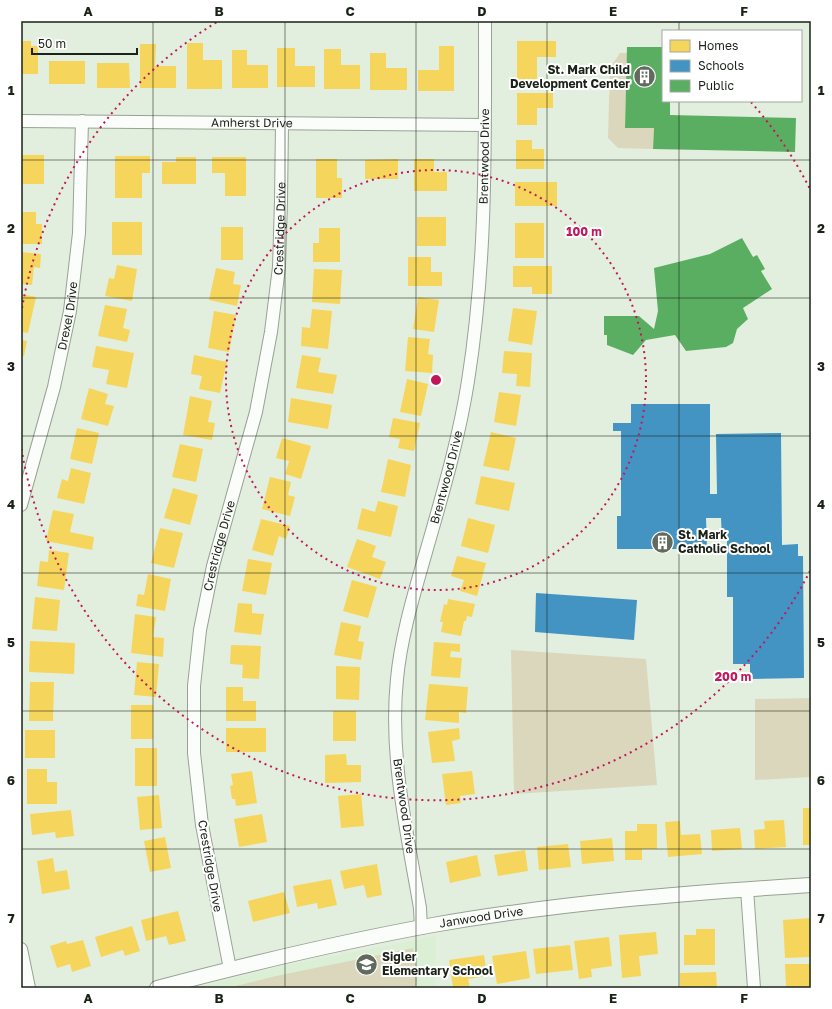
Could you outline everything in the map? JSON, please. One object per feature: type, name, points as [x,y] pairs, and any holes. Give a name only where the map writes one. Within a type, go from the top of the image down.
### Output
[{"type":"street","name":"Brentwood Drive","points":[[421,928],[420,908],[399,784],[395,728],[397,680],[406,623],[452,460],[468,382],[478,304],[483,224],[485,21]]},
{"type":"street","name":"Amherst Drive","points":[[21,120],[484,125]]},
{"type":"street","name":"Drexel Drive","points":[[21,505],[54,387],[70,312],[79,233],[82,121]]},
{"type":"street","name":"Crestridge Drive","points":[[230,969],[202,825],[194,753],[194,686],[200,630],[213,566],[256,412],[271,332],[279,267],[282,201],[282,123]]},
{"type":"street","name":"Janwood Drive","points":[[157,988],[315,948],[421,928],[547,909],[638,898],[811,885]]},
{"type":"street","points":[[747,889],[754,988]]},
{"type":"street","points":[[21,949],[29,988]]},
{"type":"shaded area","points":[[620,53],[627,53],[625,128],[654,128],[653,149],[618,148],[608,138],[610,68]]},
{"type":"shaded area","points":[[511,650],[646,659],[657,785],[514,794]]},
{"type":"shaded area","points":[[811,698],[811,777],[755,780],[755,699]]},
{"type":"shaded area","name":"Sigler Elementary School","points":[[436,936],[435,988],[196,988],[283,966]]},
{"type":"shaded area","points":[[413,948],[417,981],[415,988],[228,988],[276,976]]},
{"type":"building: Homes","points":[[21,41],[31,41],[31,46],[38,46],[38,74],[21,74]]},
{"type":"building: Homes","points":[[517,41],[556,41],[556,57],[537,57],[537,81],[517,81]]},
{"type":"building: Homes","points":[[187,43],[203,43],[203,60],[222,60],[222,89],[187,89]]},
{"type":"building: Homes","points":[[140,44],[156,44],[155,66],[176,66],[176,88],[140,88]]},
{"type":"building: Homes","points":[[439,46],[454,46],[454,91],[418,91],[418,70],[439,70]]},
{"type":"building: Homes","points":[[277,48],[295,48],[295,66],[315,66],[315,87],[277,87]]},
{"type":"building: Homes","points":[[324,49],[341,49],[341,65],[360,65],[360,89],[324,89]]},
{"type":"building: Homes","points":[[232,50],[247,50],[247,65],[268,65],[268,88],[232,88]]},
{"type":"building: Homes","points":[[370,53],[386,53],[386,68],[407,68],[407,90],[370,90]]},
{"type":"building: Homes","points":[[49,61],[85,61],[85,84],[49,84]]},
{"type":"building: Homes","points":[[97,63],[129,63],[130,88],[97,88]]},
{"type":"building: Homes","points":[[517,93],[553,93],[553,108],[537,108],[537,125],[517,125]]},
{"type":"building: Homes","points":[[516,140],[532,140],[532,149],[544,149],[544,169],[516,169]]},
{"type":"building: Homes","points":[[21,155],[44,155],[44,184],[21,184]]},
{"type":"building: Homes","points":[[115,156],[150,156],[150,173],[142,173],[142,198],[115,198]]},
{"type":"building: Homes","points":[[176,157],[196,157],[196,184],[162,184],[162,162],[176,162]]},
{"type":"building: Homes","points":[[212,157],[246,157],[246,196],[225,196],[225,173],[212,173]]},
{"type":"building: Homes","points":[[316,159],[337,159],[337,178],[342,178],[342,198],[316,198]]},
{"type":"building: Homes","points":[[398,159],[398,179],[365,179],[365,160]]},
{"type":"building: Homes","points":[[414,159],[434,159],[434,172],[447,172],[447,191],[414,191]]},
{"type":"building: Homes","points":[[515,182],[557,182],[557,206],[515,206]]},
{"type":"building: Homes","points":[[21,212],[36,212],[36,224],[42,224],[42,244],[21,244]]},
{"type":"building: Homes","points":[[417,217],[446,217],[446,246],[417,246]]},
{"type":"building: Homes","points":[[112,222],[142,222],[142,255],[112,255]]},
{"type":"building: Homes","points":[[515,223],[544,223],[544,258],[515,258]]},
{"type":"building: Homes","points":[[221,227],[243,227],[243,260],[221,260]]},
{"type":"building: Homes","points":[[319,228],[340,228],[340,262],[313,262],[313,243],[319,243]]},
{"type":"building: Homes","points":[[21,252],[41,254],[40,268],[34,267],[32,285],[21,284]]},
{"type":"building: Homes","points":[[408,257],[431,257],[431,272],[442,272],[442,286],[408,286]]},
{"type":"building: Homes","points":[[117,265],[137,269],[132,301],[105,296],[109,278],[114,279]]},
{"type":"building: Homes","points":[[513,266],[552,266],[552,294],[532,294],[532,287],[513,287]]},
{"type":"building: Homes","points":[[216,268],[235,272],[233,284],[241,285],[237,306],[209,300]]},
{"type":"building: Homes","points":[[314,269],[342,270],[340,304],[312,302]]},
{"type":"building: Homes","points":[[21,294],[36,297],[28,333],[21,332]]},
{"type":"building: Homes","points":[[418,297],[439,300],[434,332],[413,329]]},
{"type":"building: Homes","points":[[105,305],[127,309],[123,328],[130,330],[127,342],[98,336]]},
{"type":"building: Homes","points":[[513,308],[537,311],[532,345],[508,341]]},
{"type":"building: Homes","points":[[312,309],[332,311],[328,349],[301,346],[302,327],[310,328]]},
{"type":"building: Homes","points":[[214,311],[236,315],[229,352],[208,348]]},
{"type":"building: Homes","points":[[408,337],[430,339],[428,354],[433,355],[432,373],[405,371]]},
{"type":"building: Homes","points":[[21,340],[27,341],[24,356],[21,355]]},
{"type":"building: Homes","points":[[96,346],[134,353],[127,388],[106,384],[109,370],[92,367]]},
{"type":"building: Homes","points":[[504,351],[532,353],[530,387],[516,386],[517,374],[502,373]]},
{"type":"building: Homes","points":[[194,355],[227,362],[220,393],[199,389],[202,376],[191,374]]},
{"type":"building: Homes","points":[[302,355],[321,358],[318,372],[337,375],[333,394],[296,388]]},
{"type":"building: Homes","points":[[407,379],[428,384],[421,416],[400,412]]},
{"type":"building: Homes","points":[[89,388],[108,394],[105,404],[114,406],[108,426],[81,419]]},
{"type":"building: Homes","points":[[499,392],[521,395],[516,426],[494,422]]},
{"type":"building: Homes","points":[[190,396],[212,401],[208,422],[215,423],[212,440],[183,435]]},
{"type":"building: Homes","points":[[291,398],[332,405],[328,429],[288,422]]},
{"type":"building: Homes","points":[[393,418],[420,423],[414,451],[398,448],[400,439],[389,437]]},
{"type":"building: Homes","points":[[77,428],[99,433],[92,464],[70,459]]},
{"type":"building: Homes","points":[[491,432],[516,438],[509,471],[483,466]]},
{"type":"building: Homes","points":[[282,438],[311,446],[301,479],[285,474],[289,461],[276,458]]},
{"type":"building: Homes","points":[[180,444],[203,449],[196,482],[172,477]]},
{"type":"building: Homes","points":[[388,459],[411,465],[405,497],[381,492]]},
{"type":"building: Homes","points":[[71,468],[91,473],[84,504],[57,498],[62,479],[68,481]]},
{"type":"building: Homes","points":[[481,476],[515,483],[509,511],[475,504]]},
{"type":"building: Homes","points":[[270,477],[291,482],[288,495],[295,497],[290,516],[262,509]]},
{"type":"building: Homes","points":[[173,488],[198,495],[190,525],[164,518]]},
{"type":"building: Homes","points":[[378,501],[398,506],[391,537],[357,529],[362,508],[375,512]]},
{"type":"building: Homes","points":[[53,510],[74,514],[70,532],[94,537],[92,550],[46,541]]},
{"type":"building: Homes","points":[[468,518],[495,525],[488,553],[461,546]]},
{"type":"building: Homes","points":[[261,519],[290,526],[286,539],[279,536],[273,556],[252,550]]},
{"type":"building: Homes","points":[[160,528],[183,533],[174,568],[151,563]]},
{"type":"building: Homes","points":[[357,539],[376,546],[372,557],[386,562],[380,579],[347,567]]},
{"type":"building: Homes","points":[[49,550],[69,553],[64,590],[37,586],[40,561],[48,562]]},
{"type":"building: Homes","points":[[457,556],[486,563],[477,596],[460,591],[464,580],[451,576]]},
{"type":"building: Homes","points":[[248,559],[272,563],[266,595],[242,591]]},
{"type":"building: Homes","points":[[148,574],[171,579],[165,611],[136,606],[138,594],[144,595]]},
{"type":"building: Homes","points":[[352,580],[377,587],[368,618],[343,611]]},
{"type":"building: Homes","points":[[35,597],[60,600],[57,631],[32,629]]},
{"type":"building: Homes","points":[[448,599],[475,604],[472,617],[467,616],[466,621],[464,621],[461,636],[441,632],[443,622],[440,622],[444,604],[447,605]]},
{"type":"building: Homes","points":[[238,603],[252,604],[252,613],[264,614],[261,635],[234,632]]},
{"type":"building: Homes","points":[[135,614],[156,617],[153,637],[164,638],[163,657],[131,653]]},
{"type":"building: Homes","points":[[341,622],[361,626],[358,641],[364,642],[361,660],[334,655]]},
{"type":"building: Homes","points":[[30,641],[75,643],[74,674],[29,672]]},
{"type":"building: Homes","points":[[434,642],[460,644],[460,652],[451,651],[450,657],[462,658],[460,678],[431,676]]},
{"type":"building: Homes","points":[[231,645],[261,646],[259,679],[242,678],[243,665],[230,664]]},
{"type":"building: Homes","points":[[137,662],[159,664],[156,697],[134,695]]},
{"type":"building: Homes","points":[[336,666],[360,667],[359,700],[336,699]]},
{"type":"building: Homes","points":[[30,682],[54,682],[53,721],[29,721]]},
{"type":"building: Homes","points":[[429,684],[468,687],[466,713],[459,712],[459,723],[425,720]]},
{"type":"building: Homes","points":[[226,687],[243,687],[243,701],[256,701],[256,721],[226,721]]},
{"type":"building: Homes","points":[[131,705],[153,705],[153,739],[131,739]]},
{"type":"building: Homes","points":[[333,711],[356,711],[356,741],[333,741]]},
{"type":"building: Homes","points":[[226,728],[266,728],[266,752],[226,752]]},
{"type":"building: Homes","points":[[459,728],[460,739],[452,741],[455,761],[432,763],[428,732]]},
{"type":"building: Homes","points":[[25,730],[55,730],[55,758],[25,758]]},
{"type":"building: Homes","points":[[135,748],[157,748],[157,786],[135,786]]},
{"type":"building: Homes","points":[[346,754],[347,765],[361,765],[361,782],[325,783],[325,755]]},
{"type":"building: Homes","points":[[27,769],[47,769],[47,782],[57,782],[57,804],[27,804]]},
{"type":"building: Homes","points":[[252,771],[257,803],[236,806],[235,799],[232,799],[230,786],[233,785],[231,774]]},
{"type":"building: Homes","points":[[472,771],[475,794],[460,796],[461,803],[446,805],[442,774]]},
{"type":"building: Homes","points":[[361,794],[364,826],[341,828],[338,796]]},
{"type":"building: Homes","points":[[159,795],[162,828],[140,830],[137,797]]},
{"type":"building: Homes","points":[[803,808],[811,808],[811,845],[803,845]]},
{"type":"building: Homes","points":[[71,810],[74,836],[56,838],[55,832],[32,835],[30,814]]},
{"type":"building: Homes","points":[[262,814],[267,842],[239,847],[234,819]]},
{"type":"building: Homes","points":[[784,820],[786,847],[755,849],[754,830],[765,829],[764,821]]},
{"type":"building: Homes","points":[[680,821],[681,835],[700,834],[702,854],[668,857],[665,822]]},
{"type":"building: Homes","points":[[637,824],[657,824],[657,849],[642,849],[642,860],[625,860],[625,831],[637,831]]},
{"type":"building: Homes","points":[[740,828],[742,849],[712,851],[711,830]]},
{"type":"building: Homes","points":[[165,837],[171,868],[150,872],[144,841]]},
{"type":"building: Homes","points":[[612,838],[614,861],[582,864],[580,841]]},
{"type":"building: Homes","points":[[568,844],[571,867],[539,870],[537,847]]},
{"type":"building: Homes","points":[[525,850],[528,871],[498,876],[494,855]]},
{"type":"building: Homes","points":[[477,855],[481,876],[450,883],[446,862]]},
{"type":"building: Homes","points":[[53,858],[55,872],[67,870],[70,889],[42,894],[37,861]]},
{"type":"building: Homes","points":[[377,864],[382,895],[367,898],[364,885],[344,889],[340,871]]},
{"type":"building: Homes","points":[[331,879],[337,905],[318,909],[317,903],[297,907],[293,886]]},
{"type":"building: Homes","points":[[284,892],[290,913],[253,922],[248,901]]},
{"type":"building: Homes","points":[[178,911],[186,941],[169,945],[166,936],[146,941],[141,920]]},
{"type":"building: Homes","points":[[811,918],[811,957],[785,958],[783,920]]},
{"type":"building: Homes","points":[[132,926],[140,951],[125,956],[123,950],[101,957],[95,937]]},
{"type":"building: Homes","points":[[696,929],[715,929],[715,965],[684,965],[684,935],[696,935]]},
{"type":"building: Homes","points":[[656,932],[658,954],[639,956],[641,976],[622,978],[619,935]]},
{"type":"building: Homes","points":[[609,937],[612,966],[591,969],[592,977],[579,979],[574,941]]},
{"type":"building: Homes","points":[[83,940],[91,966],[72,972],[70,964],[57,968],[50,946],[66,941],[67,944]]},
{"type":"building: Homes","points":[[570,945],[573,970],[536,974],[533,949]]},
{"type":"building: Homes","points":[[526,951],[530,978],[497,984],[492,956]]},
{"type":"building: Homes","points":[[484,955],[487,976],[468,979],[470,988],[453,988],[449,960]]},
{"type":"building: Homes","points":[[785,964],[811,964],[811,988],[786,988]]},
{"type":"building: Homes","points":[[716,972],[717,988],[680,987],[680,973]]},
{"type":"building: Schools","name":"St. Mark Catholic School","points":[[631,404],[710,404],[710,494],[717,494],[716,434],[781,433],[782,545],[798,544],[798,556],[803,556],[804,678],[750,679],[750,664],[733,664],[733,597],[727,597],[727,540],[722,540],[721,518],[706,518],[707,549],[617,549],[617,516],[621,516],[621,431],[613,431],[613,423],[631,423]]},
{"type":"building: Schools","points":[[536,593],[637,600],[634,640],[535,632]]},
{"type":"building: Public","name":"St. Mark Child Development Center","points":[[627,47],[662,47],[662,102],[670,102],[670,115],[796,118],[795,152],[653,149],[654,128],[625,128]]},
{"type":"building: Public","points":[[742,238],[753,257],[757,255],[765,269],[761,271],[772,289],[743,308],[748,319],[737,329],[733,343],[726,347],[686,351],[675,335],[646,340],[633,355],[607,345],[607,335],[604,335],[604,316],[639,316],[654,329],[658,311],[654,268],[710,254]]},
{"type":"place","name":"St. Mark Child Development Center","points":[[645,77]]},
{"type":"place","name":"St. Mark Catholic School","points":[[662,542]]},
{"type":"place","name":"Sigler Elementary School","points":[[366,964]]}]
